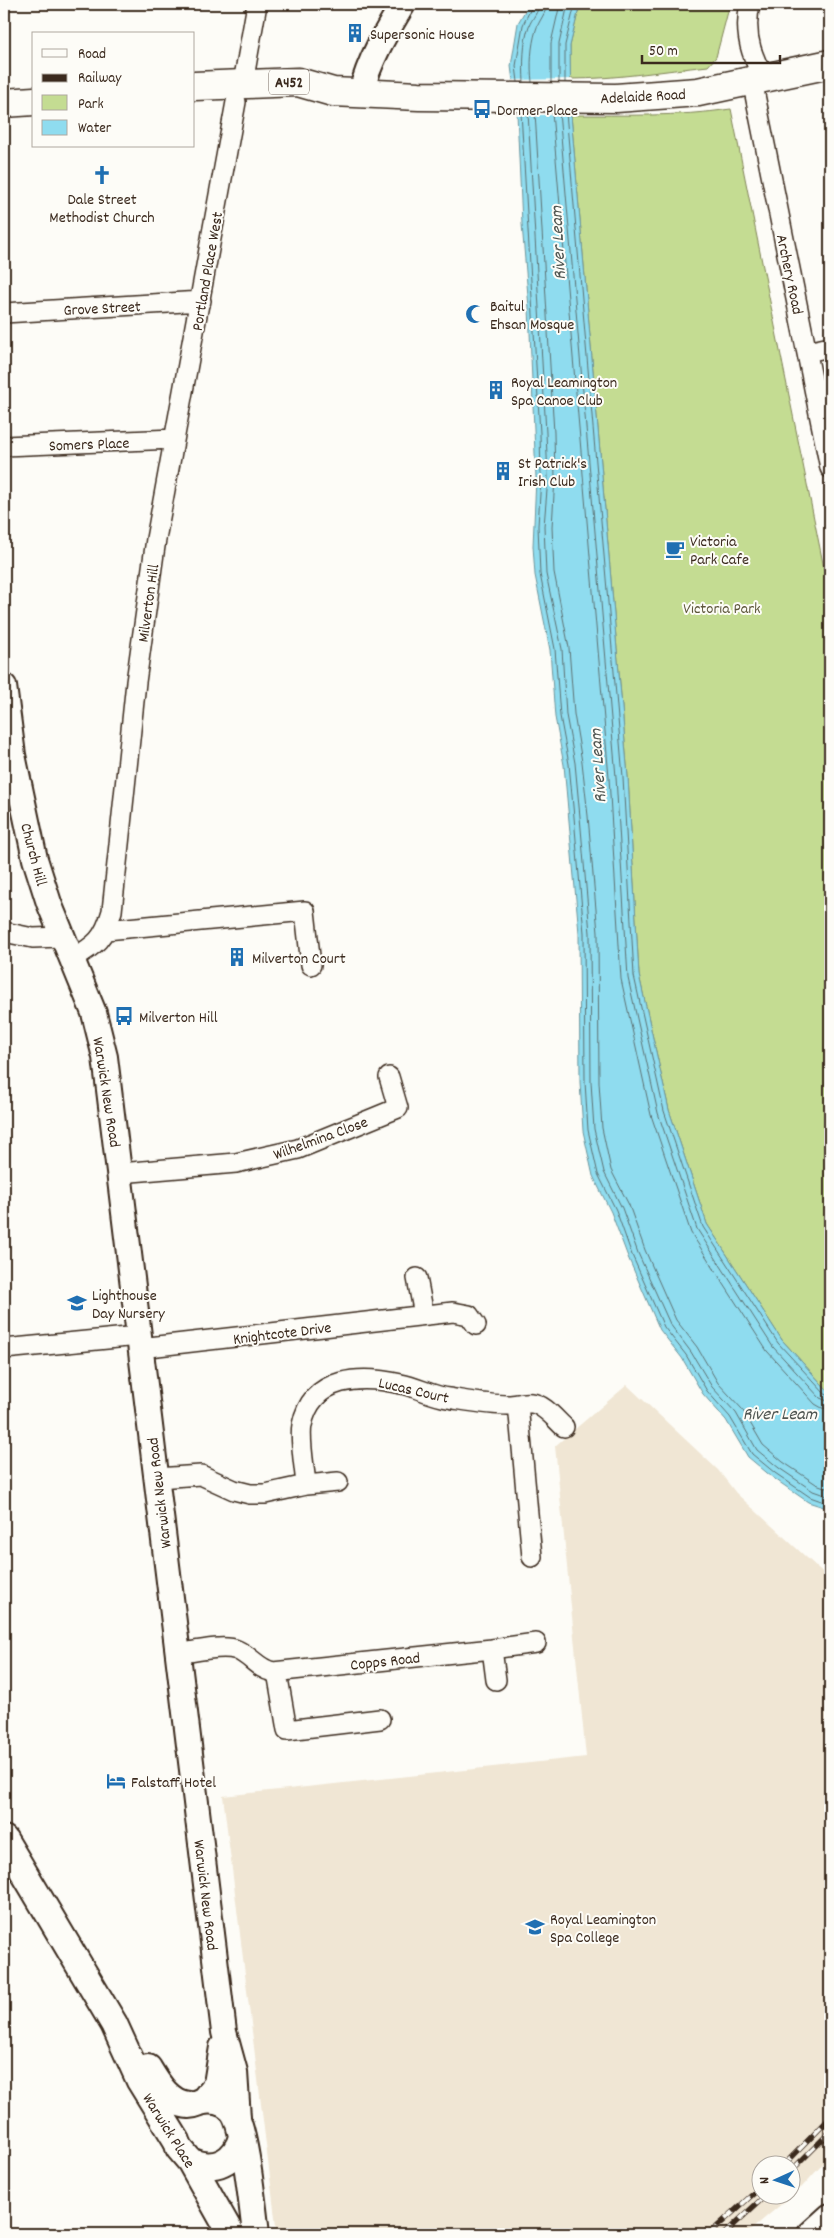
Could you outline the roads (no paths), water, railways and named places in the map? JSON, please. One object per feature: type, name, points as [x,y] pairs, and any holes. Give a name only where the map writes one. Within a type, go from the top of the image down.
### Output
[{"type":"highway","name":"Adelaide Road","points":[[240,92],[298,100],[333,92],[419,96],[599,98],[698,92],[830,64]]},
{"type":"highway","name":"A452","points":[[195,86],[240,92]]},
{"type":"highway","name":"A452","points":[[195,103],[240,92]]},
{"type":"highway","points":[[4,103],[32,101]]},
{"type":"main road","name":"Warwick Place","points":[[4,1839],[114,2024],[140,2081],[231,2234]]},
{"type":"main road","name":"Warwick Place","points":[[114,2024],[167,2094],[178,2102],[219,2102],[227,2106],[240,2127]]},
{"type":"main road","name":"Warwick New Road","points":[[183,2151],[177,2124],[186,2110],[197,2103]]},
{"type":"main road","name":"Warwick New Road","points":[[240,2127],[256,2234]]},
{"type":"main road","points":[[183,2151],[208,2166],[227,2161],[234,2154],[240,2127]]},
{"type":"street","name":"Portland Place West","points":[[174,439],[258,4]]},
{"type":"street","points":[[361,93],[373,56],[403,4]]},
{"type":"street","name":"Archery Road","points":[[750,4],[749,35],[751,51],[758,79],[807,352],[830,468]]},
{"type":"street","name":"Grove Street","points":[[4,313],[201,301]]},
{"type":"street","points":[[807,352],[830,347]]},
{"type":"street","name":"Somers Place","points":[[4,446],[174,439]]},
{"type":"street","name":"Milverton Hill","points":[[72,960],[99,942],[106,930],[113,899],[142,636],[156,539],[174,439]]},
{"type":"street","name":"Church Hill","points":[[4,686],[8,755],[35,859],[72,960]]},
{"type":"street","points":[[106,930],[305,912],[311,965]]},
{"type":"street","points":[[4,932],[33,938],[62,937]]},
{"type":"street","name":"Warwick New Road","points":[[72,960],[94,1013],[105,1058],[224,2032],[235,2072],[240,2127]]},
{"type":"street","name":"Wilhelmina Close","points":[[120,1173],[236,1163],[298,1148],[398,1108],[389,1077]]},
{"type":"street","points":[[416,1278],[424,1315]]},
{"type":"street","name":"Knightcote Drive","points":[[4,1349],[139,1342],[461,1313],[469,1315],[476,1326]]},
{"type":"street","name":"Lucas Court","points":[[306,1485],[302,1426],[313,1400],[332,1385],[360,1378],[404,1384],[440,1397],[500,1405],[532,1403],[541,1407],[564,1427]]},
{"type":"street","points":[[518,1404],[532,1556]]},
{"type":"street","points":[[157,1478],[201,1475],[234,1490],[250,1494],[265,1494],[306,1485],[338,1482]]},
{"type":"street","name":"Copps Road","points":[[178,1654],[224,1648],[235,1649],[262,1668],[277,1672],[536,1644]]},
{"type":"street","points":[[492,1649],[496,1680]]},
{"type":"street","points":[[277,1672],[287,1730],[380,1719]]},
{"type":"street","name":"Warwick New Road","points":[[197,2103],[216,2084],[219,2076],[224,2032]]},
{"type":"street","points":[[810,2234],[830,2216]]},
{"type":"water","name":"River Leam","points":[[529,4],[580,4],[570,46],[571,115],[628,777],[639,975],[669,1110],[707,1224],[782,1340],[830,1393],[830,1509],[808,1502],[772,1477],[748,1457],[726,1420],[703,1394],[682,1358],[660,1330],[628,1257],[611,1212],[593,1176],[583,1131],[580,1082],[579,933],[564,765],[555,717],[550,650],[535,575],[533,546],[536,478],[529,308],[522,224],[517,113],[511,66],[518,23]]},
{"type":"railway","points":[[793,2156],[830,2118]]},
{"type":"railway","points":[[802,2160],[830,2132]]},
{"type":"railway","points":[[709,2234],[752,2195]]},
{"type":"railway","points":[[724,2234],[754,2206]]},
{"type":"place","name":"Supersonic House","points":[[355,33]]},
{"type":"place","name":"Dormer Place","points":[[482,109]]},
{"type":"place","name":"Dale Street Methodist Church","points":[[102,175]]},
{"type":"place","name":"Baitul Ehsan Mosque","points":[[475,314]]},
{"type":"place","name":"Royal Leamington Spa Canoe Club","points":[[496,390]]},
{"type":"place","name":"St Patrick's Irish Club","points":[[503,471]]},
{"type":"place","name":"Victoria Park Cafe","points":[[675,549]]},
{"type":"place","name":"Milverton Court","points":[[237,957]]},
{"type":"place","name":"Milverton Hill","points":[[124,1016]]},
{"type":"place","name":"Lighthouse Day Nursery","points":[[77,1303]]},
{"type":"place","name":"Falstaff Hotel","points":[[116,1781]]},
{"type":"place","name":"Royal Leamington Spa College","points":[[535,1927]]},
{"type":"park label","name":"Victoria Park","points":[[722,607]]}]
